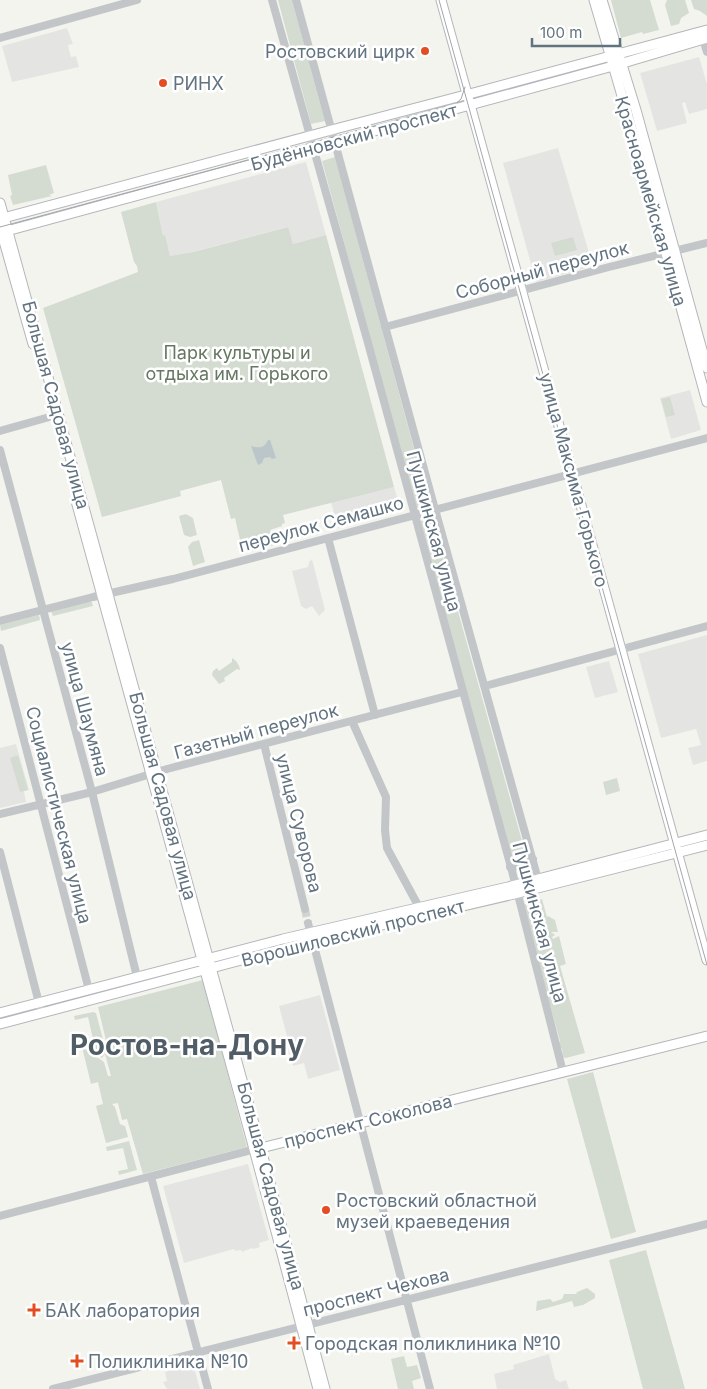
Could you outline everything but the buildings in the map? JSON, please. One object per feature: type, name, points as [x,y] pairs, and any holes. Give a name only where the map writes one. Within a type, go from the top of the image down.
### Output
[{"type":"main road","name":"улица Максима Горького","points":[[441,0],[707,960]]},
{"type":"main road","name":"Красноармейская улица","points":[[594,0],[615,55]]},
{"type":"main road","name":"Красноармейская улица","points":[[602,0],[617,65],[636,110],[707,402]]},
{"type":"main road","name":"Будённовский проспект","points":[[2,227],[310,135],[707,30]]},
{"type":"main road","name":"Будённовский проспект","points":[[2,227],[314,148],[705,39]]},
{"type":"main road","name":"Большая Садовая улица","points":[[0,203],[2,227],[53,416],[105,595]]},
{"type":"main road","name":"Большая Садовая улица","points":[[2,227],[258,1148],[305,1325],[325,1389]]},
{"type":"main road","name":"Красноармейская улица","points":[[671,253],[707,368]]},
{"type":"main road","name":"Ворошиловский проспект","points":[[539,884],[707,835]]},
{"type":"main road","name":"Ворошиловский проспект","points":[[0,1024],[208,969],[311,932],[539,884],[707,845]]},
{"type":"main road","name":"Ворошиловский проспект","points":[[0,1013],[311,932],[516,889]]},
{"type":"main road","name":"проспект Соколова","points":[[258,1148],[707,1036]]},
{"type":"main road","name":"Большая Садовая улица","points":[[305,1325],[318,1389]]},
{"type":"street","points":[[0,38],[137,0]]},
{"type":"street","name":"Пушкинская улица","points":[[272,0],[510,866],[563,1072]]},
{"type":"street","name":"Пушкинская улица","points":[[296,0],[539,884]]},
{"type":"street","points":[[705,39],[707,52]]},
{"type":"street","name":"Соборный переулок","points":[[385,326],[707,243]]},
{"type":"street","points":[[0,431],[53,416]]},
{"type":"street","name":"переулок Семашко","points":[[0,621],[328,538],[707,438]]},
{"type":"street","name":"улица Шаумяна","points":[[0,450],[92,792],[138,977]]},
{"type":"street","points":[[328,538],[375,715]]},
{"type":"street","points":[[485,686],[707,626]]},
{"type":"street","name":"Социалистическая улица","points":[[0,648],[89,990]]},
{"type":"street","name":"Газетный переулок","points":[[0,814],[92,792],[154,773],[462,692]]},
{"type":"street","points":[[352,721],[386,797],[385,830],[387,848],[420,909]]},
{"type":"street","name":"улица Суворова","points":[[264,744],[305,909]]},
{"type":"street","points":[[0,852],[42,1013]]},
{"type":"street","points":[[510,866],[522,866],[533,859]]},
{"type":"street","points":[[311,932],[430,1389]]},
{"type":"street","name":"проспект Соколова","points":[[0,1216],[258,1148]]},
{"type":"street","points":[[151,1177],[208,1389]]},
{"type":"street","name":"проспект Чехова","points":[[53,1389],[74,1386],[198,1352],[707,1224]]},
{"type":"shaded area","points":[[67,28],[73,44],[68,45],[71,57],[76,56],[79,67],[12,82],[2,46]]},
{"type":"shaded area","points":[[699,57],[707,84],[707,109],[689,114],[685,102],[682,103],[687,123],[657,131],[640,73]]},
{"type":"shaded area","points":[[558,148],[593,266],[536,282],[503,163]]},
{"type":"shaded area","points":[[306,162],[326,235],[293,244],[287,227],[170,256],[165,236],[163,236],[156,202]]},
{"type":"shaded area","points":[[690,390],[701,430],[671,439],[660,398]]},
{"type":"shaded area","points":[[270,440],[276,458],[264,458],[262,463],[258,465],[251,446],[261,447]]},
{"type":"shaded area","points":[[394,487],[401,511],[338,528],[331,502]]},
{"type":"shaded area","points":[[312,559],[325,610],[319,616],[312,606],[306,609],[301,606],[292,571],[308,567]]},
{"type":"shaded area","points":[[707,635],[707,761],[693,765],[688,748],[701,745],[696,729],[661,738],[638,654]]},
{"type":"shaded area","points":[[609,661],[618,692],[595,698],[586,667]]},
{"type":"shaded area","points":[[16,744],[29,790],[24,791],[26,802],[0,808],[0,748]]},
{"type":"shaded area","points":[[320,995],[340,1070],[308,1079],[304,1063],[293,1066],[279,1006]]},
{"type":"shaded area","points":[[248,1164],[269,1240],[259,1243],[260,1247],[242,1252],[241,1250],[235,1251],[234,1249],[184,1263],[163,1186]]},
{"type":"shaded area","points":[[549,1354],[555,1379],[560,1382],[566,1380],[569,1389],[497,1389],[494,1374],[514,1369],[513,1365]]},
{"type":"shaded area","points":[[193,1364],[200,1389],[167,1389],[163,1382],[167,1381],[165,1372]]},
{"type":"green space","points":[[278,0],[292,0],[325,121],[311,124]]},
{"type":"green space","points":[[611,0],[650,0],[659,30],[643,34],[642,32],[621,38]]},
{"type":"green space","points":[[667,0],[685,0],[689,13],[681,18],[679,24],[671,26],[665,5]]},
{"type":"green space","points":[[691,0],[707,0],[707,16],[694,9]]},
{"type":"green space","points":[[335,157],[429,504],[416,508],[322,161]]},
{"type":"green space","points":[[46,165],[54,193],[49,195],[52,196],[13,205],[8,175]]},
{"type":"green space","name":"Парк культуры и отдыха им. Горького","points":[[156,202],[163,236],[165,235],[170,256],[193,252],[288,227],[293,244],[326,235],[394,487],[283,515],[285,523],[270,530],[274,545],[243,553],[235,518],[231,519],[221,480],[180,491],[181,496],[102,517],[43,308],[138,272],[121,212]]},
{"type":"green space","points":[[573,237],[577,250],[555,256],[551,243]]},
{"type":"green space","points":[[670,397],[675,415],[666,417],[661,399]]},
{"type":"green space","points":[[186,514],[193,518],[197,535],[190,537],[184,535],[179,516]]},
{"type":"green space","points":[[432,518],[527,859],[513,863],[420,521]]},
{"type":"green space","points":[[199,540],[205,562],[193,566],[188,547],[192,542]]},
{"type":"green space","points":[[91,600],[93,606],[53,616],[51,611]]},
{"type":"green space","points":[[39,615],[40,620],[1,631],[0,625]]},
{"type":"green space","points":[[232,658],[238,663],[240,670],[237,669],[224,678],[225,681],[219,684],[212,675],[213,671],[217,668],[219,671],[232,662]]},
{"type":"green space","points":[[18,755],[28,790],[20,792],[10,758]]},
{"type":"green space","points":[[617,778],[620,791],[606,795],[603,782]]},
{"type":"green space","points":[[542,899],[547,917],[555,920],[558,932],[551,932],[555,935],[552,937],[553,939],[559,936],[566,964],[560,966],[585,1053],[566,1058],[563,1057],[522,905]]},
{"type":"green space","points":[[203,980],[247,1147],[143,1174],[127,1119],[122,1120],[118,1103],[112,1104],[115,1107],[120,1124],[125,1126],[128,1137],[106,1143],[96,1106],[103,1104],[98,1082],[91,1084],[82,1047],[104,1062],[108,1076],[111,1076],[105,1054],[109,1053],[98,1007]]},
{"type":"green space","points":[[96,1013],[104,1043],[102,1045],[105,1054],[102,1058],[80,1042],[93,1039],[88,1017],[75,1020],[74,1016]]},
{"type":"green space","points":[[593,1072],[636,1232],[611,1239],[567,1079]]},
{"type":"green space","points":[[129,1141],[137,1170],[119,1175],[118,1171],[128,1169],[123,1148],[107,1151],[106,1147]]},
{"type":"green space","points":[[646,1250],[685,1389],[643,1389],[609,1260]]},
{"type":"green space","points":[[587,1288],[595,1294],[595,1298],[583,1305],[574,1307],[572,1301],[536,1311],[537,1301],[550,1299],[553,1302],[562,1299],[564,1294],[576,1294]]},
{"type":"green space","points":[[404,1356],[407,1367],[417,1365],[421,1378],[412,1381],[414,1389],[398,1389],[391,1359]]},
{"type":"tunnel","points":[[305,909],[308,923]]},
{"type":"tram line","points":[[439,0],[707,965]]},
{"type":"tram line","points":[[0,227],[453,106],[461,99],[465,87]]},
{"type":"place","name":"Ростовский цирк","points":[[425,51]]},
{"type":"place","name":"РИНХ","points":[[163,83]]},
{"type":"place","name":"Ростовский областной музей краеведения","points":[[326,1210]]},
{"type":"place","name":"БАК лаборатория","points":[[34,1310]]},
{"type":"place","name":"Городская поликлиника №10","points":[[294,1343]]},
{"type":"place","name":"Поликлиника №10","points":[[77,1361]]},
{"type":"district","name":"Ростов-на-Дону","points":[[187,1045]]}]
